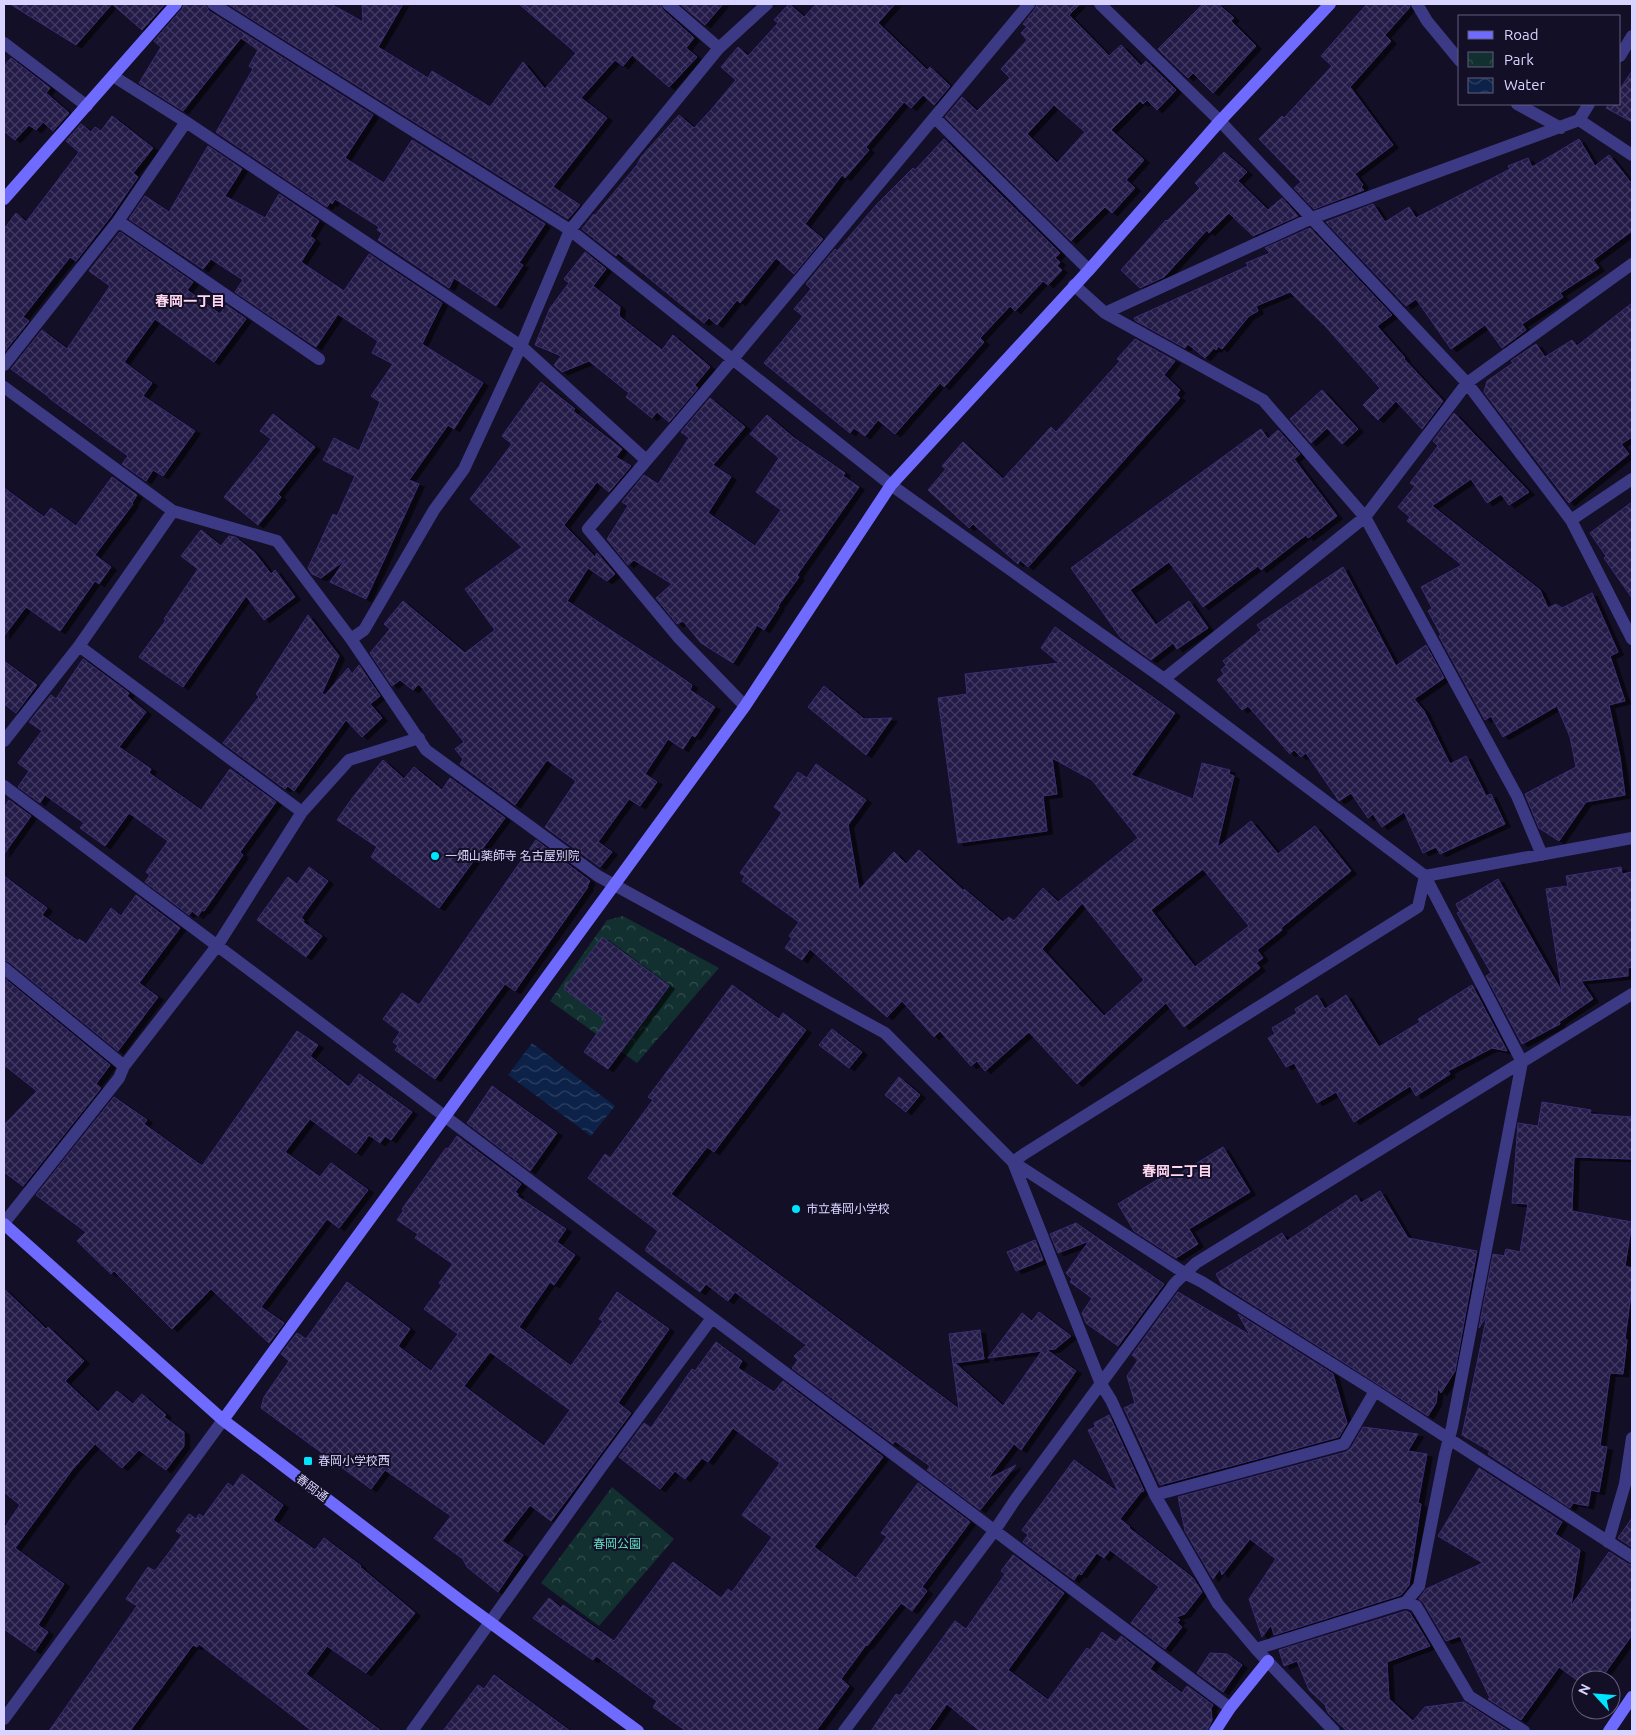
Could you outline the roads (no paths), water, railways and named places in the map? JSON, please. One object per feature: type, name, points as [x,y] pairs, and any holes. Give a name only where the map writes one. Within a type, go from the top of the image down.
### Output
[{"type":"street","points":[[4,199],[176,4]]},
{"type":"street","points":[[213,4],[570,230],[891,485],[1164,679],[1425,876],[1522,1062],[1419,1586],[1406,1602],[1256,1649]]},
{"type":"street","points":[[668,4],[719,48]]},
{"type":"street","points":[[351,639],[364,630],[434,510],[464,469],[521,346],[570,230],[719,48],[767,4]]},
{"type":"street","points":[[745,706],[678,637],[588,528],[732,360],[1029,4]]},
{"type":"street","points":[[1100,4],[1220,121],[1467,382],[1571,520],[1632,639]]},
{"type":"street","points":[[4,1719],[745,706],[891,485],[1089,270],[1220,121],[1330,4]]},
{"type":"street","points":[[1417,4],[1427,21],[1458,59]]},
{"type":"street","points":[[1621,54],[1632,36]]},
{"type":"street","points":[[4,43],[87,106]]},
{"type":"street","points":[[113,76],[186,122],[521,346],[646,460]]},
{"type":"street","points":[[1519,105],[1561,128]]},
{"type":"street","points":[[1104,313],[1312,218],[1561,128],[1579,120],[1588,105]]},
{"type":"street","points":[[935,118],[1089,270]]},
{"type":"street","points":[[1579,120],[1632,155]]},
{"type":"street","points":[[4,365],[118,221],[186,122]]},
{"type":"street","points":[[118,221],[319,359]]},
{"type":"street","points":[[1164,679],[1365,517],[1467,382],[1632,264]]},
{"type":"street","points":[[1074,285],[1104,313],[1262,400],[1365,517],[1517,796],[1542,855]]},
{"type":"street","points":[[4,387],[173,511],[277,541],[351,639],[426,750],[598,876],[885,1033],[1013,1162],[1186,1274],[1202,1282],[1376,1391],[1632,1557]]},
{"type":"street","points":[[1571,520],[1632,479]]},
{"type":"street","points":[[4,741],[79,646],[173,511]]},
{"type":"street","points":[[79,646],[302,812]]},
{"type":"street","points":[[4,1223],[119,1078],[124,1066],[217,946],[302,812],[350,760],[419,738]]},
{"type":"street","points":[[4,786],[1230,1708]]},
{"type":"street","points":[[1425,876],[1632,838]]},
{"type":"street","points":[[1013,1162],[1418,906],[1425,876]]},
{"type":"street","points":[[4,968],[124,1066]]},
{"type":"street","points":[[844,1731],[995,1530],[1015,1500],[1175,1283],[1196,1263],[1632,994]]},
{"type":"street","points":[[1013,1162],[1101,1384],[1111,1400],[1154,1495],[1218,1604],[1256,1649],[1334,1731]]},
{"type":"street","name":"春岡通","points":[[4,1223],[223,1420],[638,1731]]},
{"type":"street","points":[[412,1731],[602,1466],[712,1318]]},
{"type":"street","points":[[1154,1495],[1344,1444],[1376,1391]]},
{"type":"street","points":[[1608,1542],[1625,1484],[1632,1438]]},
{"type":"street","points":[[1406,1602],[1416,1606],[1468,1696],[1524,1731]]},
{"type":"street","points":[[1215,1731],[1230,1708],[1268,1661]]},
{"type":"street","points":[[1609,1731],[1632,1697]]},
{"type":"water","points":[[532,1043],[615,1106],[591,1136],[508,1075]]},
{"type":"place","name":"一畑山薬師寺 名古屋別院","points":[[435,856]]},
{"type":"place","name":"市立春岡小学校","points":[[796,1209]]},
{"type":"place","name":"春岡小学校西","points":[[308,1461]]},
{"type":"district","name":"春岡一丁目","points":[[190,301]]},
{"type":"district","name":"春岡二丁目","points":[[1177,1171]]},
{"type":"park label","name":"春岡公園","points":[[617,1544]]}]
